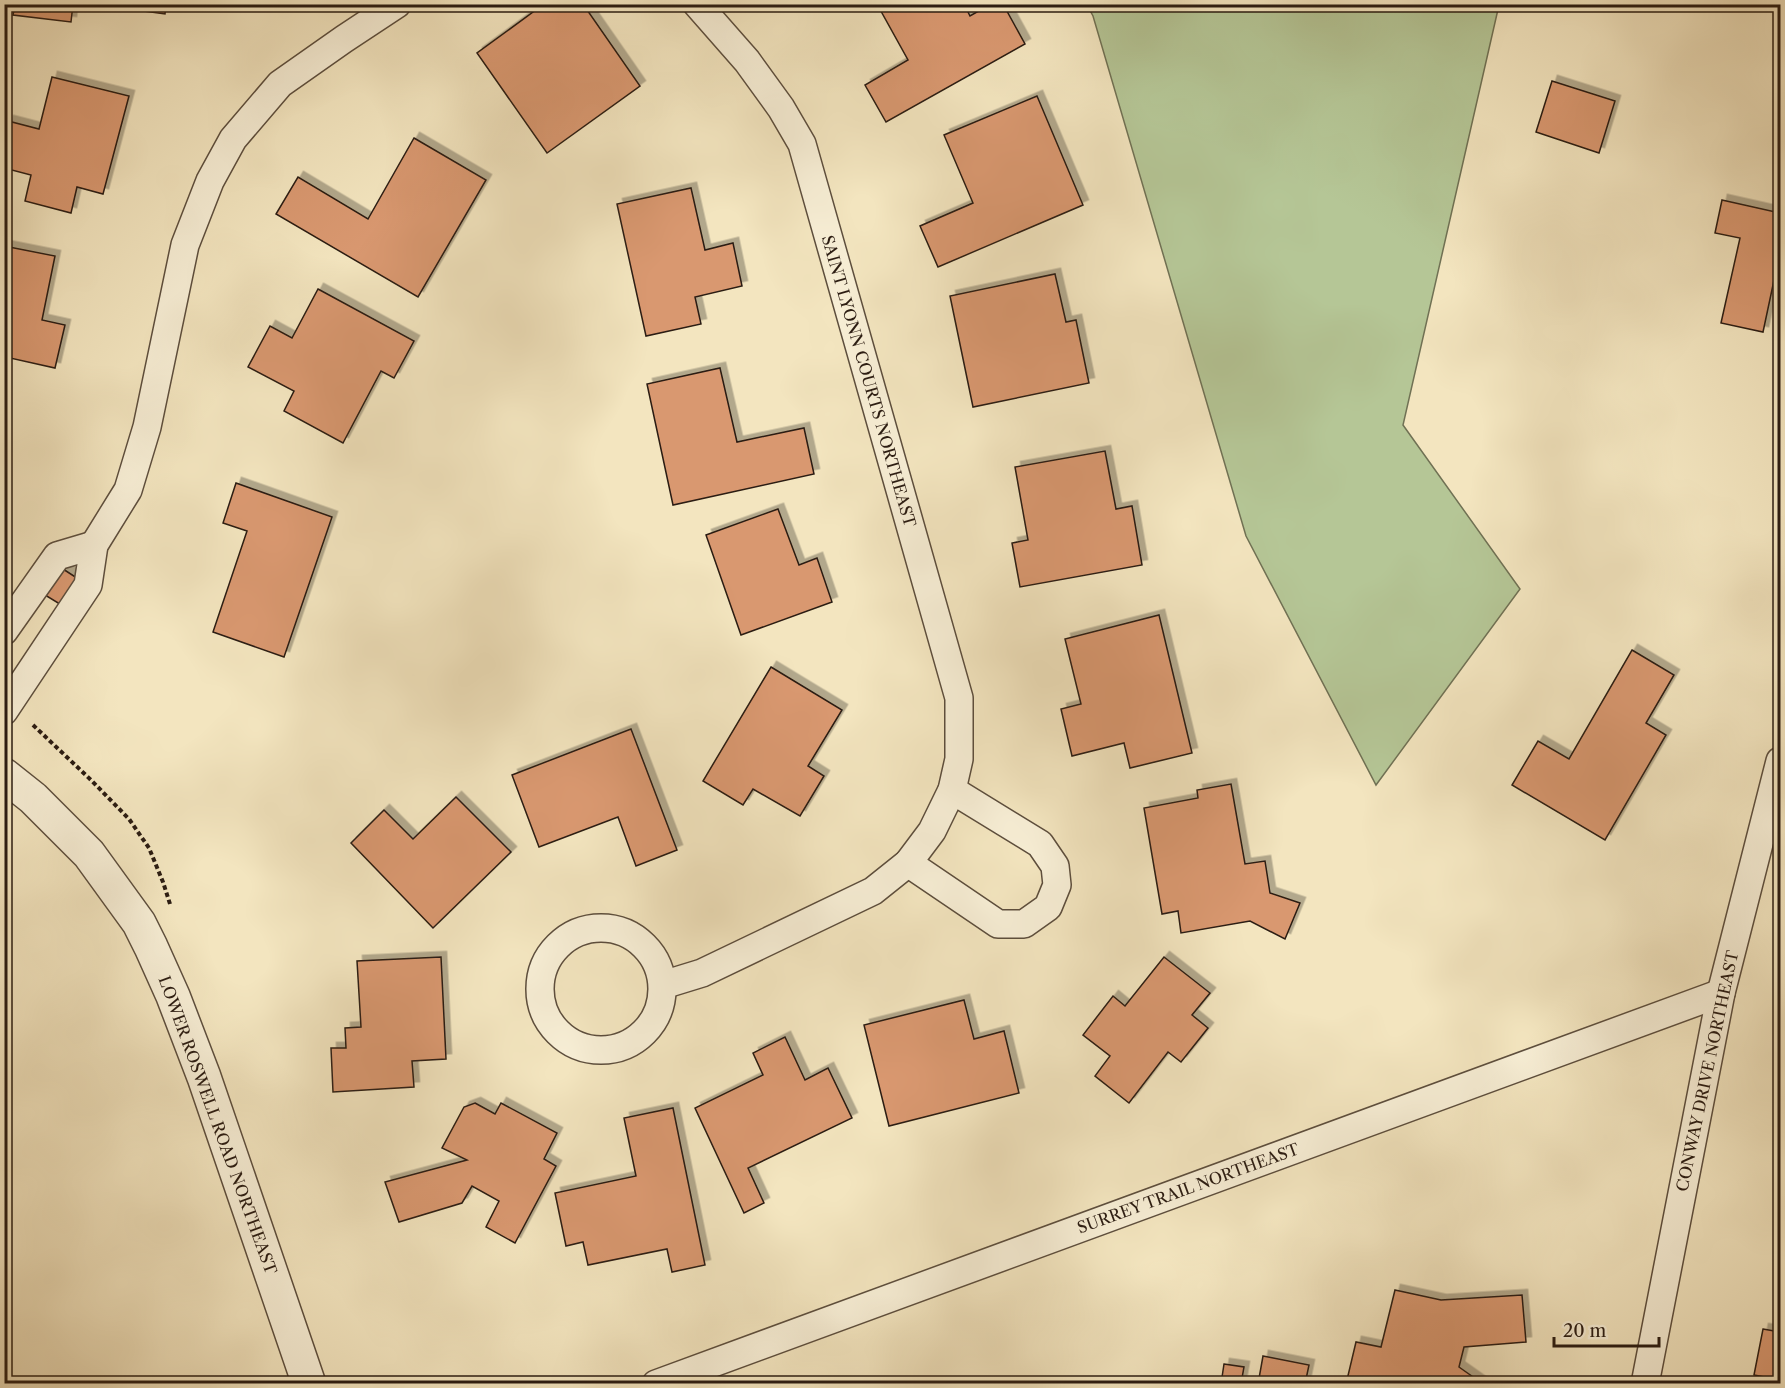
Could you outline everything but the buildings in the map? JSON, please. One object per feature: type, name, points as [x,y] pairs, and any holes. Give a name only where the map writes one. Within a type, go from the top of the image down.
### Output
[{"type":"street","points":[[4,711],[88,585],[94,545],[128,490],[147,427],[185,245],[210,181],[232,139],[280,84],[397,4]]},
{"type":"street","name":"SAINT LYONN COURTS NORTHEAST","points":[[663,985],[702,973],[873,891],[908,863],[932,831],[952,790],[958,759],[959,698],[802,144],[781,108],[747,61],[697,4]]},
{"type":"street","points":[[4,631],[57,555],[94,545]]},
{"type":"street","name":"CONWAY DRIVE NORTHEAST","points":[[1645,1383],[1721,993],[1780,761]]},
{"type":"street","name":"LOWER ROSWELL ROAD NORTHEAST","points":[[4,775],[33,798],[89,854],[139,923],[152,947],[204,1077],[309,1383]]},
{"type":"street","points":[[908,863],[999,924],[1024,924],[1048,907],[1057,885],[1055,866],[1040,844],[952,790]]},
{"type":"street","points":[[598,927],[622,930],[642,942],[657,961],[663,985],[659,1009],[647,1030],[628,1045],[604,1051],[581,1047],[560,1035],[545,1016],[539,992],[542,968],[555,947],[574,933],[598,927]]},
{"type":"street","name":"SURREY TRAIL NORTHEAST","points":[[656,1383],[1721,993]]},
{"type":"green space","points":[[1087,5],[1499,5],[1403,425],[1520,589],[1376,785],[1246,536],[1093,16]]}]
